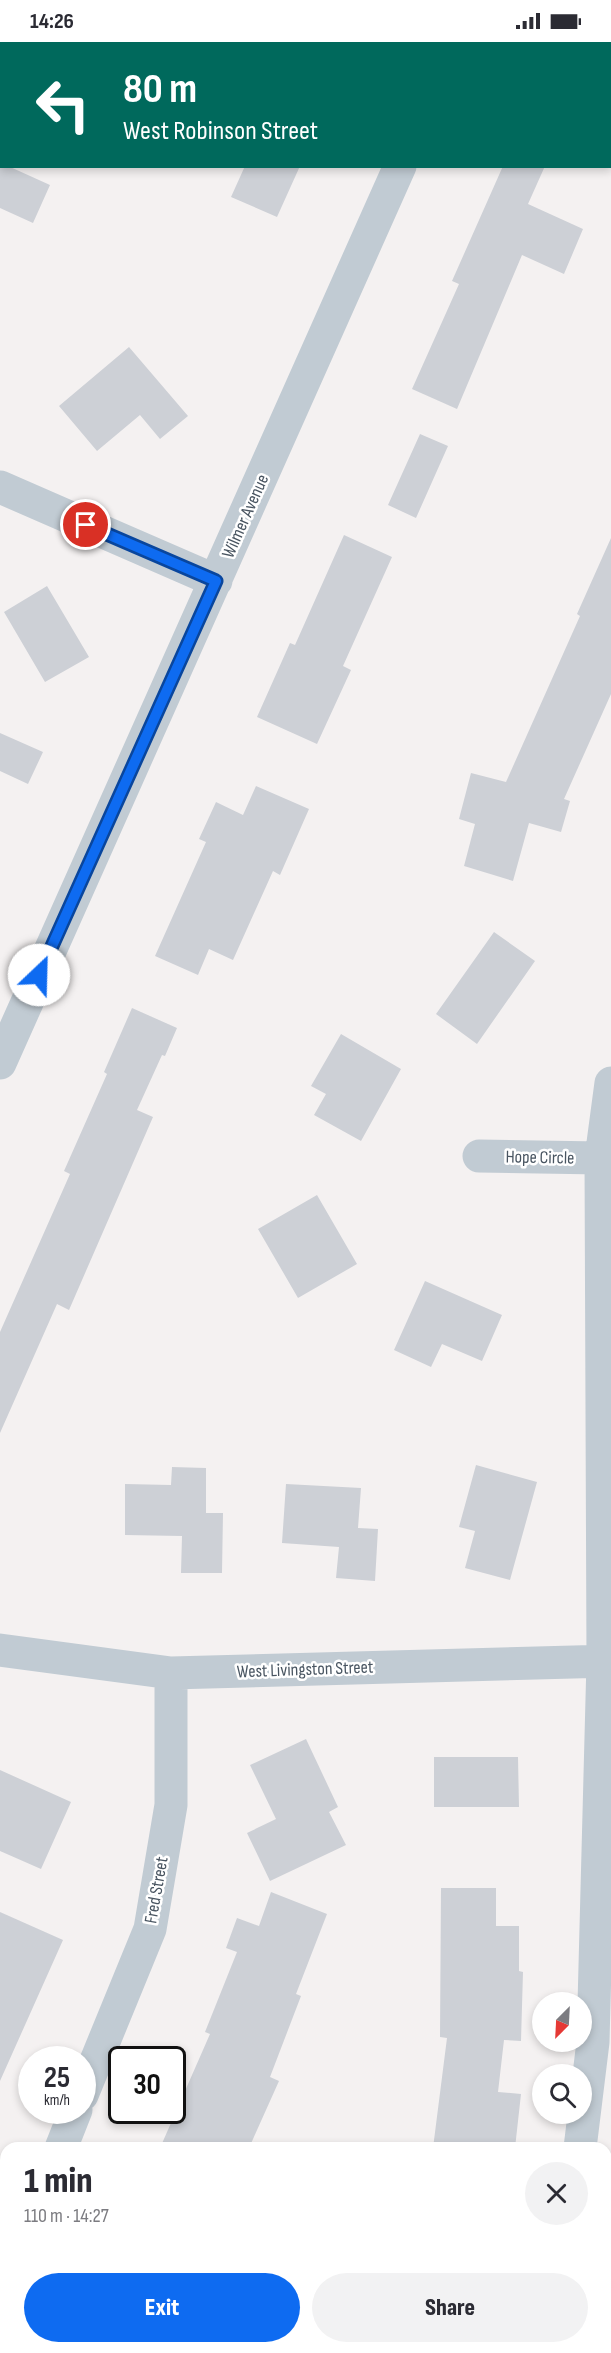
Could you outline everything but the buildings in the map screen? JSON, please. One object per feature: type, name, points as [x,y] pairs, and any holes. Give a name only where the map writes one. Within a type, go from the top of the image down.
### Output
[{"type":"street","name":"Wilmer Avenue","points":[[0,1063],[399,168]]},
{"type":"street","points":[[0,487],[216,581]]},
{"type":"street","name":"Hope Circle","points":[[581,2142],[593,2042],[607,1661],[601,1158],[611,1083]]},
{"type":"street","name":"Hope Circle","points":[[479,1156],[601,1158]]},
{"type":"street","name":"West Livingston Street","points":[[0,1650],[171,1673],[607,1661]]},
{"type":"street","name":"Fred Street","points":[[96,2061],[150,1929],[171,1805],[171,1673]]},
{"type":"street","points":[[63,2142],[70,2124]]},
{"type":"route","points":[[39,975],[216,581],[86,525]]}]
